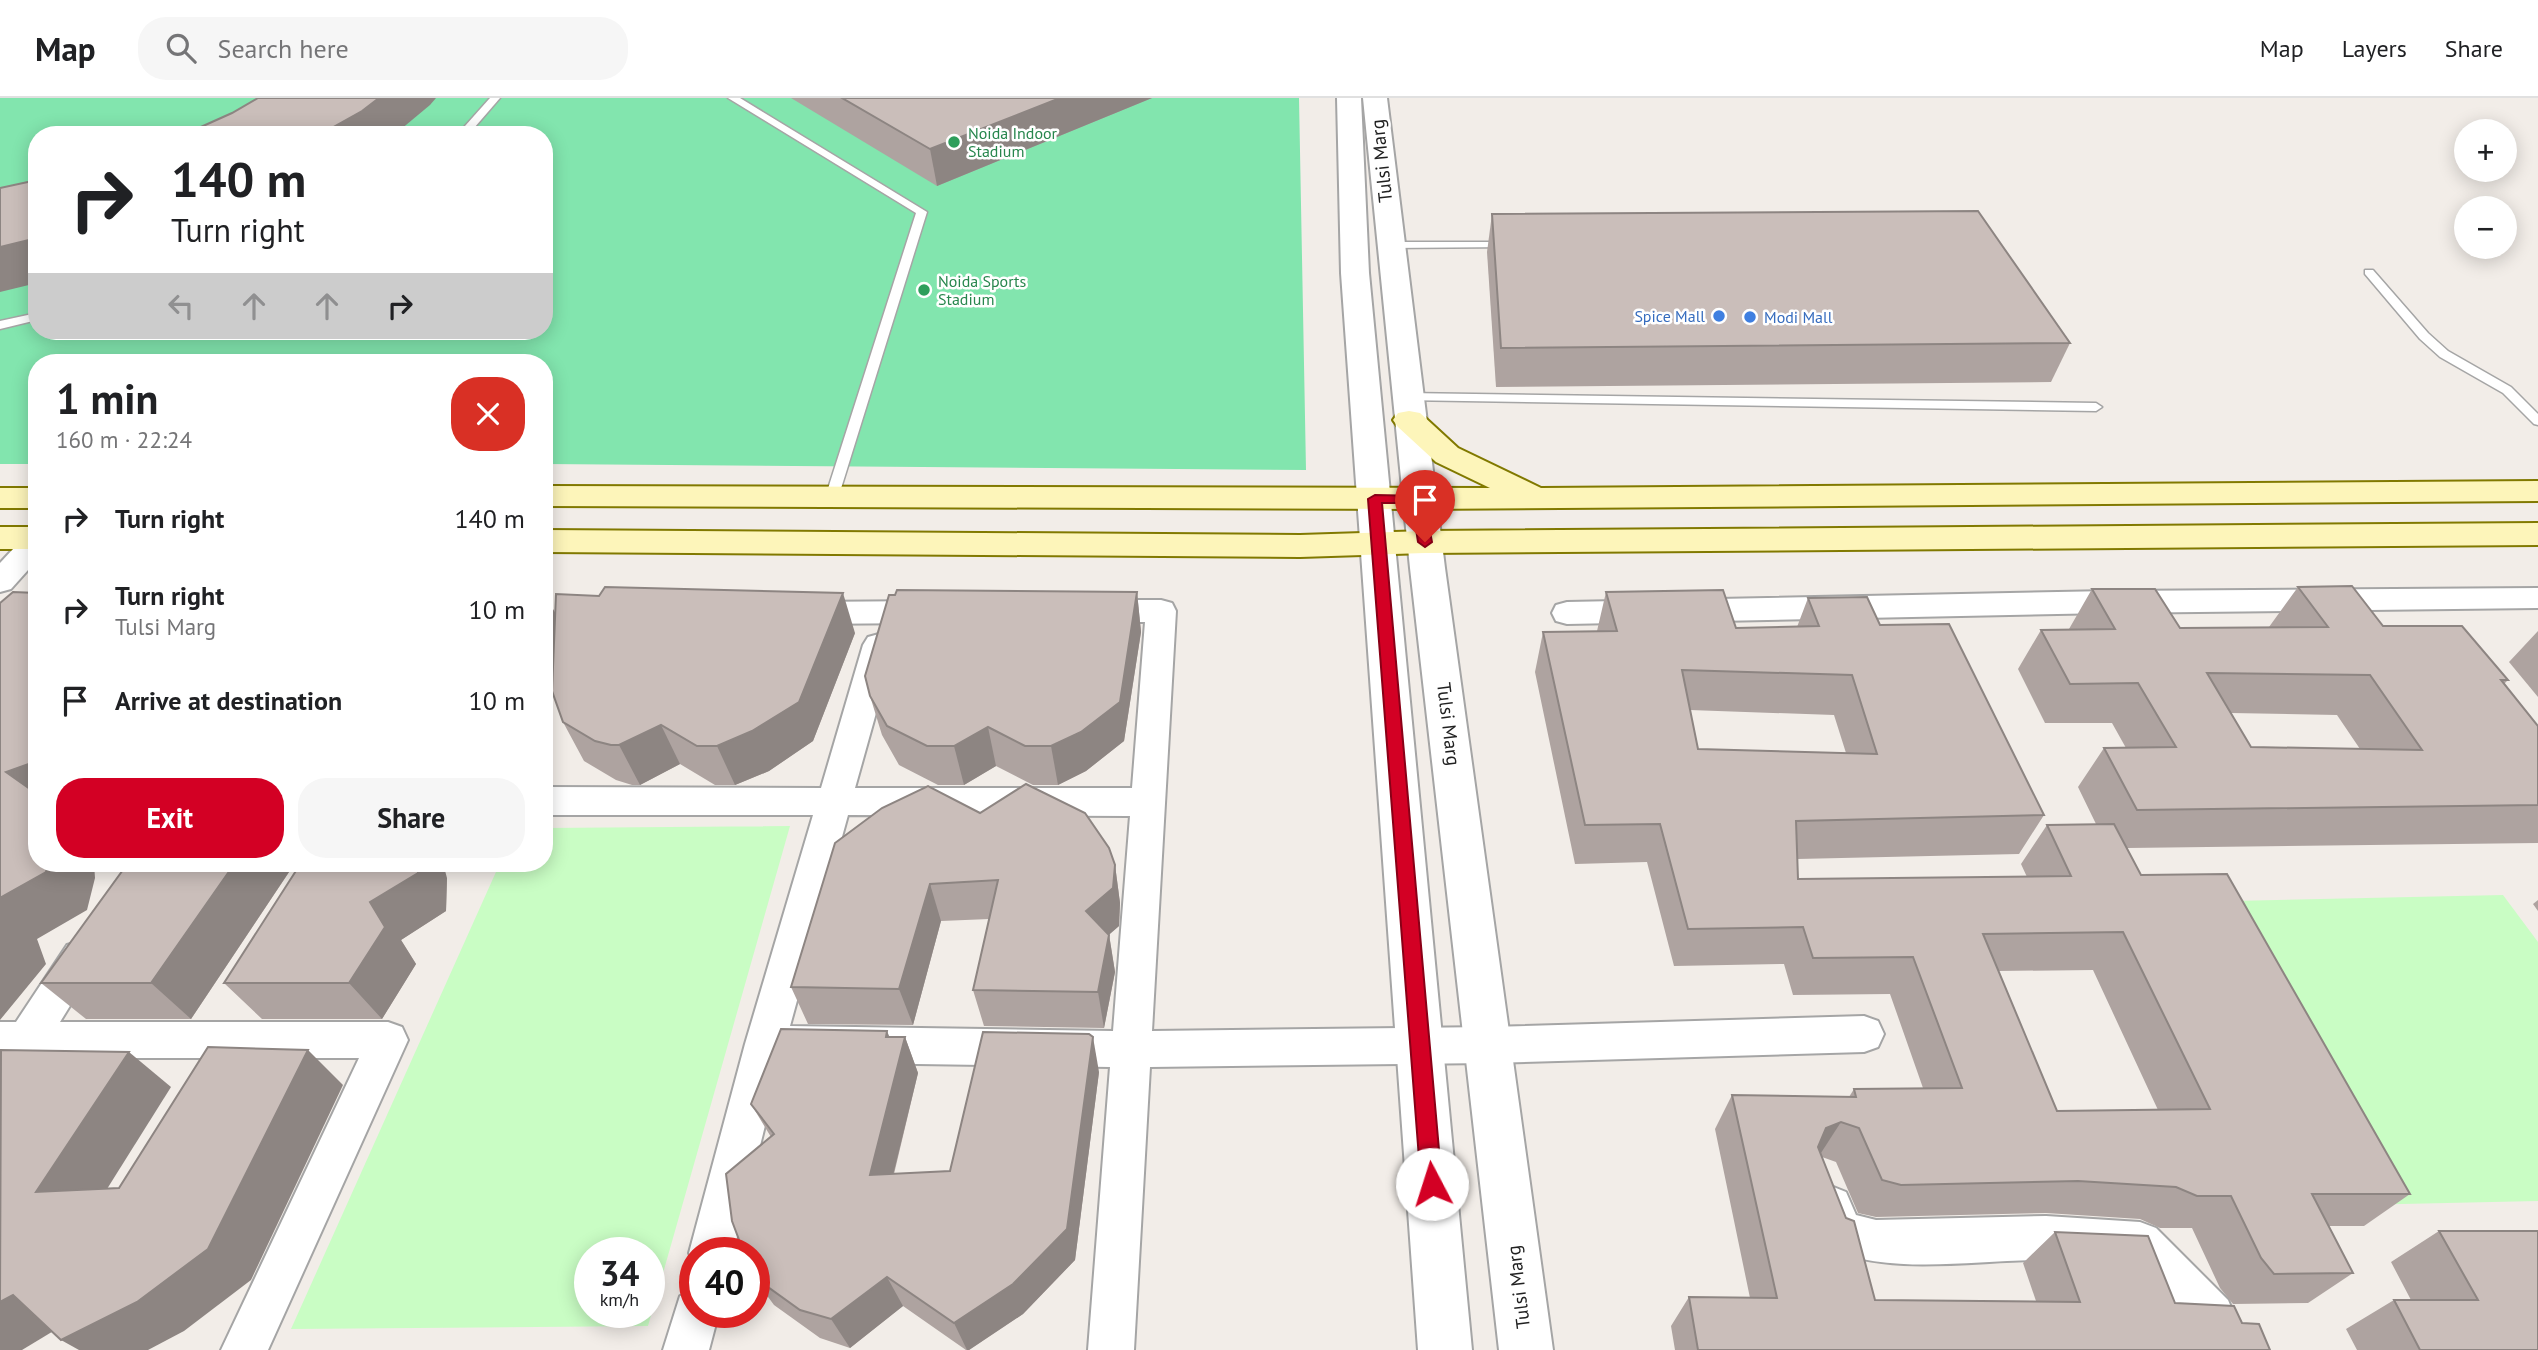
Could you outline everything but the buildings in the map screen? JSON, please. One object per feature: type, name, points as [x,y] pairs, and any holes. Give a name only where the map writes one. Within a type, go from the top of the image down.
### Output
[{"type":"main road","points":[[1408,408],[1447,455],[1539,498]]},
{"type":"main road","points":[[553,496],[1418,499],[2538,491]]},
{"type":"main road","points":[[0,498],[28,498]]},
{"type":"main road","points":[[553,541],[1378,544],[2538,534]]},
{"type":"main road","points":[[0,538],[28,540]]},
{"type":"street","name":"Tulsi Marg","points":[[1349,98],[1356,273],[1445,1350]]},
{"type":"street","name":"Tulsi Marg","points":[[1375,98],[1418,499],[1490,1045],[1526,1350]]},
{"type":"street","points":[[0,582],[28,550]]},
{"type":"street","points":[[1567,613],[2095,602],[2538,598]]},
{"type":"street","points":[[1065,611],[1161,611],[1111,1350]]},
{"type":"street","points":[[715,1237],[765,1044],[888,612]]},
{"type":"street","points":[[778,613],[957,612]]},
{"type":"street","points":[[553,801],[1148,802]]},
{"type":"street","points":[[0,1081],[13,1040],[99,929]]},
{"type":"street","points":[[765,1044],[1131,1049],[1490,1045],[1864,1034]]},
{"type":"street","points":[[13,1040],[388,1040],[244,1350]]},
{"type":"street","points":[[1820,1178],[1841,1233],[1876,1242],[2046,1238],[2140,1244],[2212,1317],[2226,1350]]},
{"type":"street","points":[[686,1350],[692,1328]]},
{"type":"lane","points":[[470,126],[495,98]]},
{"type":"lane","points":[[733,98],[922,212],[833,495]]},
{"type":"lane","points":[[1389,246],[1529,246]]},
{"type":"lane","points":[[2369,272],[2424,336],[2444,354],[2507,390],[2538,421]]},
{"type":"lane","points":[[0,325],[28,318]]},
{"type":"lane","points":[[1408,408],[2096,407]]},
{"type":"green space","name":"Noida Sports Stadium","points":[[0,98],[1299,98],[1306,470],[553,464],[553,354],[28,354],[28,464],[0,464]]},
{"type":"green space","points":[[790,826],[665,1266],[665,1237],[574,1237],[574,1327],[291,1329],[496,872],[553,872],[553,828]]},
{"type":"green space","points":[[2503,895],[2538,942],[2538,1201],[2356,1205],[2188,902]]},
{"type":"place","name":"Noida Indoor Stadium","points":[[954,142]]},
{"type":"place","name":"Noida Sports Stadium","points":[[924,290]]},
{"type":"place","name":"Spice Mall","points":[[1719,316]]},
{"type":"place","name":"Modi Mall","points":[[1750,317]]},
{"type":"route","points":[[1425,542],[1418,499],[1375,499],[1432,1184]]}]
